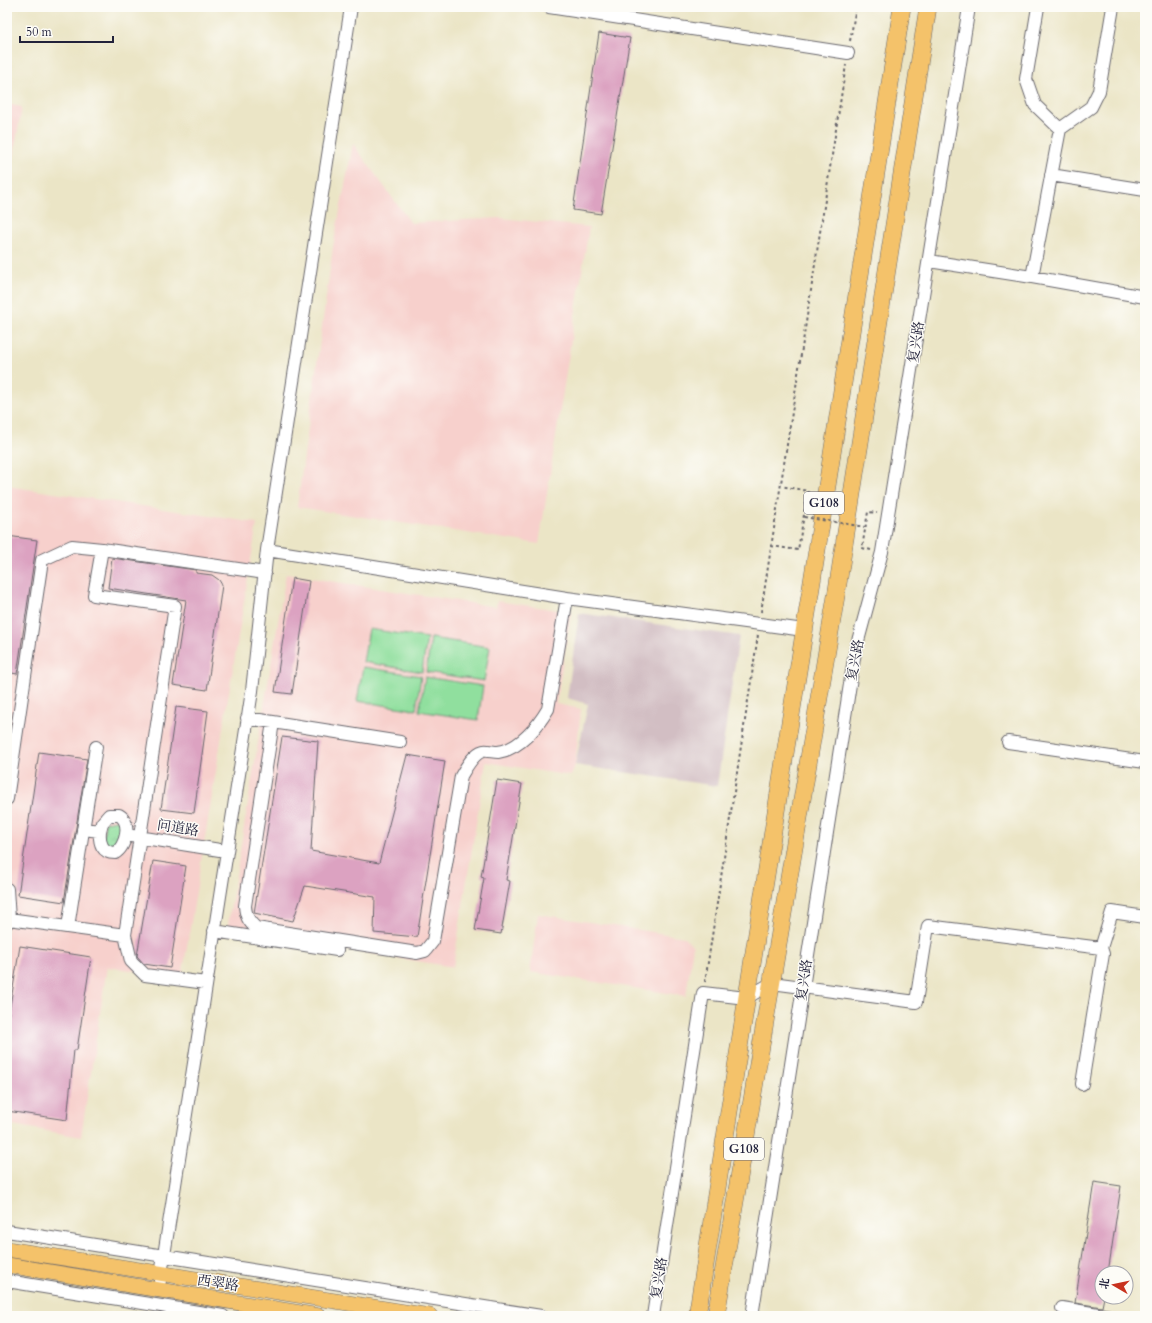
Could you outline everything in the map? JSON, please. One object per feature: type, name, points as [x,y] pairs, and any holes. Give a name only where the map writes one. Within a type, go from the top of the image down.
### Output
[{"type":"highway","name":"G108","points":[[697,1316],[902,7]]},
{"type":"highway","name":"复兴路","points":[[716,1316],[839,574],[928,7]]},
{"type":"main road","name":"西翠路","points":[[7,1249],[430,1316]]},
{"type":"main road","name":"西翠路","points":[[7,1265],[320,1316]]},
{"type":"street","points":[[158,1290],[252,691],[267,550],[351,7]]},
{"type":"street","points":[[549,7],[848,53]]},
{"type":"street","name":"复兴路","points":[[752,1316],[856,652],[882,552],[969,7]]},
{"type":"street","points":[[1038,7],[1026,79],[1035,105],[1060,129]]},
{"type":"street","points":[[1032,277],[1060,129],[1091,107],[1099,91],[1113,7]]},
{"type":"street","points":[[1051,175],[1145,190]]},
{"type":"street","points":[[929,260],[1145,297]]},
{"type":"street","points":[[7,799],[42,560],[72,546],[265,573]]},
{"type":"street","points":[[102,549],[94,595],[176,606],[125,935],[131,961],[145,975],[206,984]]},
{"type":"street","points":[[267,550],[567,598],[804,630]]},
{"type":"street","points":[[273,722],[244,906],[249,922],[256,928],[417,953],[425,951],[433,942],[461,776],[468,764],[478,753],[483,750],[498,752],[512,747],[528,736],[540,722],[548,709],[567,598]]},
{"type":"street","points":[[247,718],[400,742]]},
{"type":"street","points":[[1008,742],[1145,762]]},
{"type":"street","points":[[68,927],[96,747]]},
{"type":"street","points":[[111,814],[121,816],[126,822],[125,835],[121,848],[115,853],[110,853],[104,850],[100,841],[100,831],[102,823],[106,817],[111,814]]},
{"type":"street","points":[[83,829],[100,831]]},
{"type":"street","name":"问道路","points":[[125,835],[226,851]]},
{"type":"street","points":[[7,889],[8,921],[125,935]]},
{"type":"street","points":[[1082,1084],[1102,954],[1101,948],[1112,912],[1145,917]]},
{"type":"street","points":[[703,993],[746,998],[772,983],[916,1002],[928,926],[1101,948]]},
{"type":"street","points":[[214,931],[337,950]]},
{"type":"street","name":"复兴路","points":[[653,1316],[703,993]]},
{"type":"street","points":[[7,1231],[541,1316]]},
{"type":"street","points":[[7,1282],[223,1316]]},
{"type":"street","points":[[1062,1308],[1110,1316]]},
{"type":"path","points":[[703,993],[780,486],[856,7]]},
{"type":"path","points":[[772,546],[798,550],[808,491],[780,486]]},
{"type":"path","points":[[862,548],[868,512]]},
{"type":"path","points":[[804,517],[866,526]]},
{"type":"shaded area","points":[[7,104],[22,107],[7,193]]},
{"type":"shaded area","points":[[353,144],[411,223],[500,218],[589,227],[539,544],[297,507],[333,247]]},
{"type":"shaded area","points":[[7,486],[257,523],[182,977],[107,967],[81,1137],[7,1124]]},
{"type":"shaded area","points":[[286,574],[496,607],[497,601],[571,612],[556,704],[581,709],[575,765],[571,776],[486,762],[453,967],[227,930]]},
{"type":"shaded area","points":[[579,613],[739,636],[717,786],[575,765],[588,704],[567,698]]},
{"type":"shaded area","points":[[538,914],[684,937],[693,946],[686,996],[530,972]]},
{"type":"green space","points":[[369,629],[427,638],[422,672],[363,662]]},
{"type":"green space","points":[[431,638],[490,647],[484,681],[426,672]]},
{"type":"green space","points":[[363,667],[421,676],[416,710],[357,701]]},
{"type":"green space","points":[[425,677],[483,686],[478,720],[419,711]]},
{"type":"green space","points":[[123,819],[118,849],[103,844],[105,822]]},
{"type":"building","points":[[599,33],[630,38],[601,214],[573,210]]},
{"type":"building","points":[[7,536],[37,540],[17,674],[7,672]]},
{"type":"building","points":[[112,558],[196,570],[196,573],[212,575],[219,580],[222,585],[207,690],[173,685],[186,600],[108,588]]},
{"type":"building","points":[[292,578],[309,581],[292,694],[275,692]]},
{"type":"building","points":[[176,707],[208,711],[194,813],[161,809]]},
{"type":"building","points":[[282,737],[318,741],[311,851],[379,863],[407,755],[445,761],[417,937],[374,933],[375,897],[305,886],[293,921],[254,913]]},
{"type":"building","points":[[39,752],[87,759],[64,902],[18,895]]},
{"type":"building","points":[[497,780],[522,784],[506,880],[510,881],[501,934],[475,930],[484,878],[481,877]]},
{"type":"building","points":[[153,861],[186,866],[170,968],[144,964],[137,956]]},
{"type":"building","points":[[20,946],[91,957],[77,1050],[74,1050],[67,1120],[7,1111],[7,1024]]},
{"type":"building","points":[[1094,1182],[1121,1186],[1109,1265],[1094,1265],[1094,1305],[1102,1305],[1102,1307],[1075,1303]]}]
